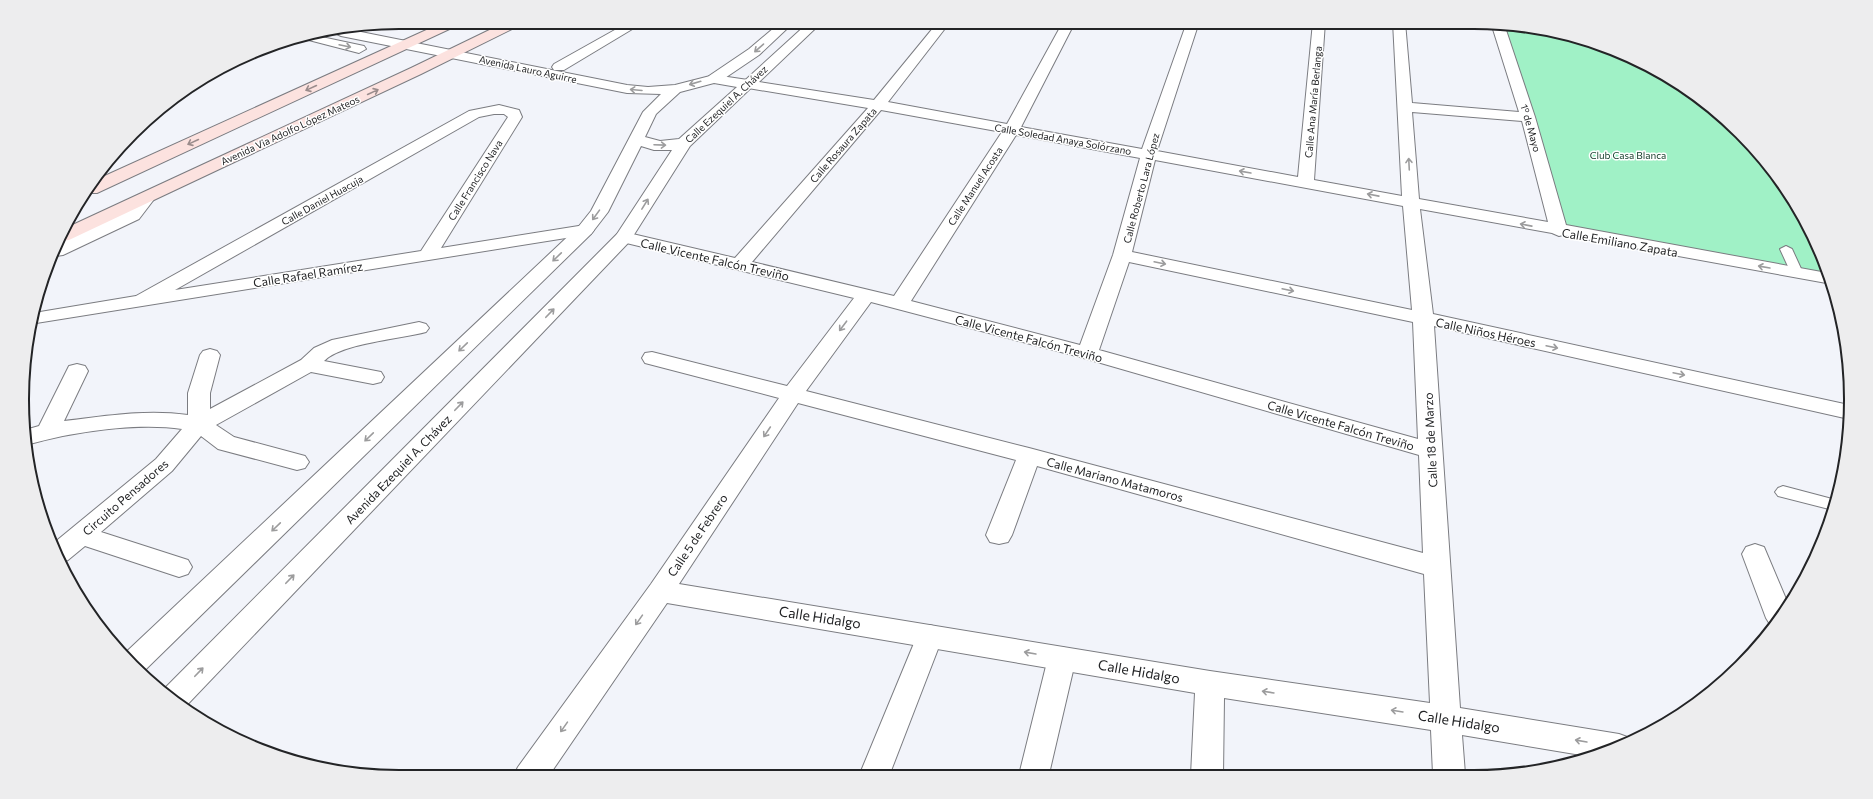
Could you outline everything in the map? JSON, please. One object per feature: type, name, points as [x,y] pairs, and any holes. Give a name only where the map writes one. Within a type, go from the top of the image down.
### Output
[{"type":"main road","points":[[97,186],[439,29]]},
{"type":"main road","name":"Avenida Via Adolfo López Mateos","points":[[68,234],[432,64],[502,29]]},
{"type":"street","points":[[559,67],[626,29]]},
{"type":"street","name":"Calle Ezequiel A. Chávez","points":[[714,78],[754,52],[780,29]]},
{"type":"street","name":"Calle Ezequiel A. Chávez","points":[[624,238],[684,143],[808,29]]},
{"type":"street","name":"Calle Rosaura Zapata","points":[[739,265],[878,105],[938,29]]},
{"type":"street","name":"Calle Manuel Acosta","points":[[899,304],[1012,129],[1065,29]]},
{"type":"street","name":"Calle Roberto Lara López","points":[[1088,353],[1122,255],[1149,154],[1191,29]]},
{"type":"street","name":"Calle Ana María Berlanga","points":[[1306,183],[1319,29]]},
{"type":"street","name":"Calle 18 de Marzo","points":[[1399,29],[1411,203],[1423,318],[1449,770]]},
{"type":"street","name":"1º de Mayo","points":[[1499,30],[1528,117],[1559,231]]},
{"type":"street","name":"Avenida Lauro Aguirre","points":[[346,33],[453,53],[627,89],[648,91],[675,89],[714,78]]},
{"type":"street","name":"Avenida Lauro Aguirre","points":[[316,39],[637,107]]},
{"type":"street","name":"Calle Soledad Anaya Solórzano","points":[[714,78],[1012,129],[1411,203]]},
{"type":"street","points":[[137,660],[585,230],[599,212],[637,139],[637,107],[675,89]]},
{"type":"street","points":[[1405,107],[1528,117]]},
{"type":"street","name":"Calle Daniel Huacuja","points":[[142,301],[474,114],[488,109],[505,109]]},
{"type":"street","name":"Calle Francisco Nava","points":[[428,254],[515,117],[514,113],[505,109]]},
{"type":"street","points":[[637,139],[645,144],[656,146],[684,143]]},
{"type":"street","points":[[61,250],[133,215],[147,198]]},
{"type":"street","name":"Calle Emiliano Zapata","points":[[1411,203],[1823,278]]},
{"type":"street","name":"Calle Rafael Ramírez","points":[[38,318],[428,254],[585,230]]},
{"type":"street","name":"Calle Vicente Falcón Treviño","points":[[624,238],[866,295],[1088,353],[1430,450]]},
{"type":"street","name":"Avenida Ezequiel A. Chávez","points":[[177,695],[624,238]]},
{"type":"street","name":"Calle Niños Héroes","points":[[1122,255],[1423,318],[1844,411]]},
{"type":"street","name":"Calle 5 de Febrero","points":[[534,770],[660,591],[793,394],[866,295]]},
{"type":"street","points":[[199,424],[308,365],[321,352],[339,344],[419,328]]},
{"type":"street","points":[[199,424],[199,394],[210,355]]},
{"type":"street","name":"Calle Mariano Matamoros","points":[[652,358],[1030,456],[1437,567]]},
{"type":"street","points":[[308,365],[373,377]]},
{"type":"street","points":[[48,431],[77,371]]},
{"type":"street","points":[[31,436],[48,431],[136,420],[165,420],[199,424],[226,443],[297,462]]},
{"type":"street","name":"Circuito Pensadores","points":[[62,552],[164,465],[199,424]]},
{"type":"street","points":[[999,535],[1030,456]]},
{"type":"street","points":[[82,535],[179,567]]},
{"type":"street","points":[[1755,554],[1777,611]]},
{"type":"street","name":"Calle Hidalgo","points":[[660,591],[1210,683],[1446,719],[1605,746]]},
{"type":"street","points":[[876,770],[930,636]]},
{"type":"street","points":[[1035,770],[1062,658]]},
{"type":"street","points":[[1207,770],[1210,683]]},
{"type":"lane","points":[[1786,249],[1797,273]]},
{"type":"lane","points":[[1783,492],[1829,503]]},
{"type":"green space","name":"Club Casa Blanca","points":[[1499,30],[1546,36],[1593,49],[1637,67],[1659,79],[1679,91],[1718,121],[1752,155],[1782,194],[1794,214],[1806,236],[1824,279],[1559,231],[1528,117]]}]
